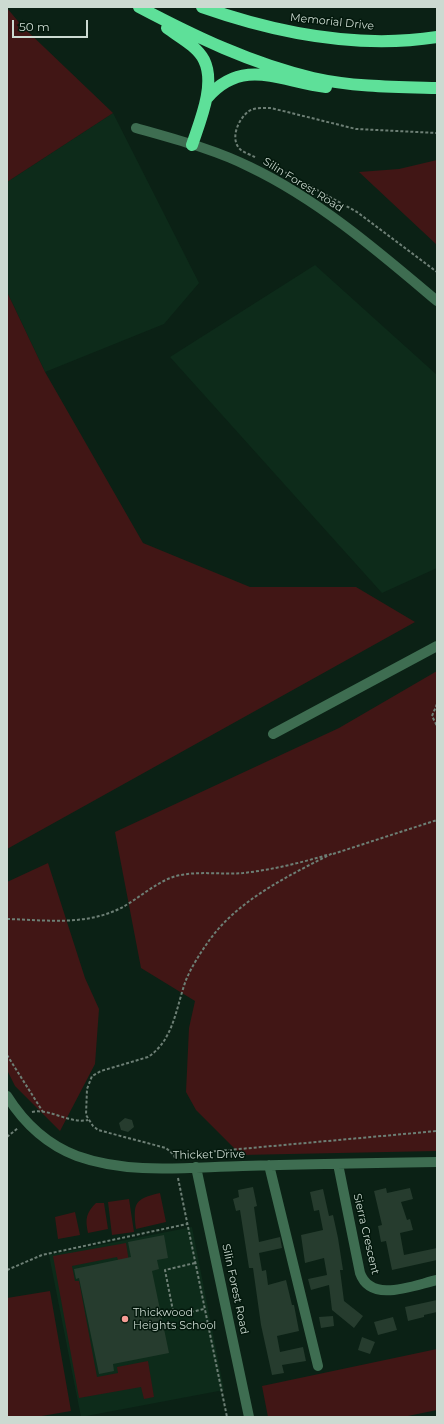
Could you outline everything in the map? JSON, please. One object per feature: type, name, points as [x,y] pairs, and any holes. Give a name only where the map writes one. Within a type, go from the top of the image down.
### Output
[{"type":"highway","points":[[139,7],[224,48],[313,78],[391,87],[437,88]]},
{"type":"highway","points":[[139,7],[192,47],[204,60],[208,83],[207,98],[192,145]]},
{"type":"highway","name":"Memorial Drive","points":[[202,7],[233,18],[311,35],[390,41],[437,38]]},
{"type":"highway","points":[[207,98],[216,88],[227,80],[249,73],[260,73],[310,86],[371,93],[437,88]]},
{"type":"street","name":"Silin Forest Road","points":[[136,128],[221,154],[251,167],[298,194],[354,232],[437,301]]},
{"type":"street","points":[[273,734],[437,646]]},
{"type":"street","name":"Thicket Drive","points":[[7,1096],[25,1120],[42,1136],[64,1150],[77,1156],[95,1161],[126,1167],[437,1162]]},
{"type":"street","name":"Sierra Crescent","points":[[338,1164],[360,1273],[365,1282],[374,1289],[386,1291],[437,1280]]},
{"type":"street","points":[[269,1165],[318,1366]]},
{"type":"street","name":"Silin Forest Road","points":[[196,1167],[249,1417]]},
{"type":"path","points":[[260,160],[240,150],[234,136],[246,114],[258,108],[271,108],[356,129],[437,133]]},
{"type":"path","points":[[274,167],[357,212],[437,272]]},
{"type":"path","points":[[437,704],[432,716],[437,726]]},
{"type":"path","points":[[7,919],[72,921],[91,920],[121,908],[173,877],[243,873],[271,869],[333,853],[437,820]]},
{"type":"path","points":[[175,1161],[174,1155],[166,1148],[98,1130],[88,1120],[86,1109],[86,1089],[92,1076],[101,1071],[148,1057],[162,1046],[171,1030],[187,978],[206,944],[220,927],[235,912],[291,874],[333,853]]},
{"type":"path","points":[[7,1054],[43,1112]]},
{"type":"path","points":[[30,1113],[43,1112],[79,1121],[88,1120]]},
{"type":"path","points":[[7,1137],[20,1127]]},
{"type":"path","points":[[174,1155],[437,1131]]},
{"type":"path","points":[[178,1179],[227,1417]]},
{"type":"path","points":[[7,1270],[42,1255],[187,1224]]},
{"type":"path","points":[[195,1263],[165,1270],[174,1316],[204,1309]]},
{"type":"shaded area","points":[[7,8],[22,26],[113,113],[7,182]]},
{"type":"shaded area","points":[[113,113],[199,283],[164,324],[45,372],[7,292],[7,182]]},
{"type":"shaded area","points":[[437,160],[437,245],[359,172],[399,169]]},
{"type":"shaded area","points":[[315,265],[437,375],[437,568],[382,593],[170,357]]},
{"type":"shaded area","points":[[7,292],[45,372],[143,543],[250,587],[356,587],[415,622],[7,849]]},
{"type":"shaded area","points":[[437,671],[437,1151],[241,1155],[196,1110],[186,1092],[189,1028],[195,1001],[141,968],[115,832],[339,728]]},
{"type":"shaded area","points":[[48,863],[85,978],[99,1009],[95,1064],[60,1131],[15,1086],[7,1070],[7,882]]},
{"type":"shaded area","points":[[160,1193],[166,1222],[136,1229],[135,1208],[137,1204],[140,1200]]},
{"type":"shaded area","points":[[129,1199],[134,1232],[112,1235],[108,1202]]},
{"type":"shaded area","points":[[96,1203],[104,1203],[108,1229],[88,1233],[87,1216]]},
{"type":"shaded area","points":[[75,1212],[80,1235],[58,1239],[55,1217]]},
{"type":"shaded area","points":[[192,1227],[224,1390],[81,1417],[49,1255]]},
{"type":"shaded area","points":[[126,1243],[129,1262],[119,1263],[117,1257],[72,1266],[75,1281],[79,1281],[97,1377],[118,1373],[117,1367],[148,1361],[154,1397],[144,1399],[141,1387],[79,1398],[53,1256]]},
{"type":"shaded area","points":[[50,1291],[71,1411],[36,1417],[7,1417],[7,1298]]},
{"type":"shaded area","points":[[437,1349],[437,1410],[403,1417],[268,1417],[262,1386]]},
{"type":"building","points":[[125,1118],[132,1120],[134,1127],[128,1132],[121,1130],[119,1123]]},
{"type":"building","points":[[253,1187],[257,1206],[254,1207],[259,1242],[280,1237],[282,1248],[259,1253],[262,1271],[266,1270],[268,1285],[286,1280],[292,1305],[294,1305],[299,1331],[277,1336],[280,1352],[303,1347],[306,1361],[282,1365],[284,1373],[272,1375],[261,1325],[253,1268],[249,1268],[240,1210],[236,1211],[233,1199],[239,1197],[238,1190]]},
{"type":"building","points":[[386,1188],[387,1193],[410,1188],[413,1199],[401,1202],[407,1220],[410,1219],[413,1230],[400,1233],[404,1255],[437,1248],[437,1260],[392,1270],[386,1241],[381,1242],[378,1226],[382,1225],[374,1191]]},
{"type":"building","points":[[323,1189],[329,1216],[333,1215],[338,1238],[343,1270],[340,1270],[344,1301],[363,1316],[354,1328],[332,1310],[329,1285],[311,1290],[308,1279],[327,1275],[324,1258],[305,1263],[301,1235],[323,1230],[319,1210],[314,1211],[310,1192]]},
{"type":"building","name":"Thickwood Heights School","points":[[164,1235],[168,1258],[157,1260],[159,1269],[152,1271],[169,1353],[113,1364],[114,1371],[99,1374],[79,1278],[76,1279],[74,1269],[131,1257],[128,1242]]},
{"type":"building","points":[[437,1300],[437,1312],[408,1321],[405,1307]]},
{"type":"building","points":[[333,1316],[334,1326],[321,1328],[319,1317]]},
{"type":"building","points":[[393,1317],[397,1330],[378,1335],[374,1322]]},
{"type":"building","points":[[362,1337],[375,1342],[370,1354],[358,1350]]},
{"type":"place","name":"Thickwood Heights School","points":[[125,1319]]}]
